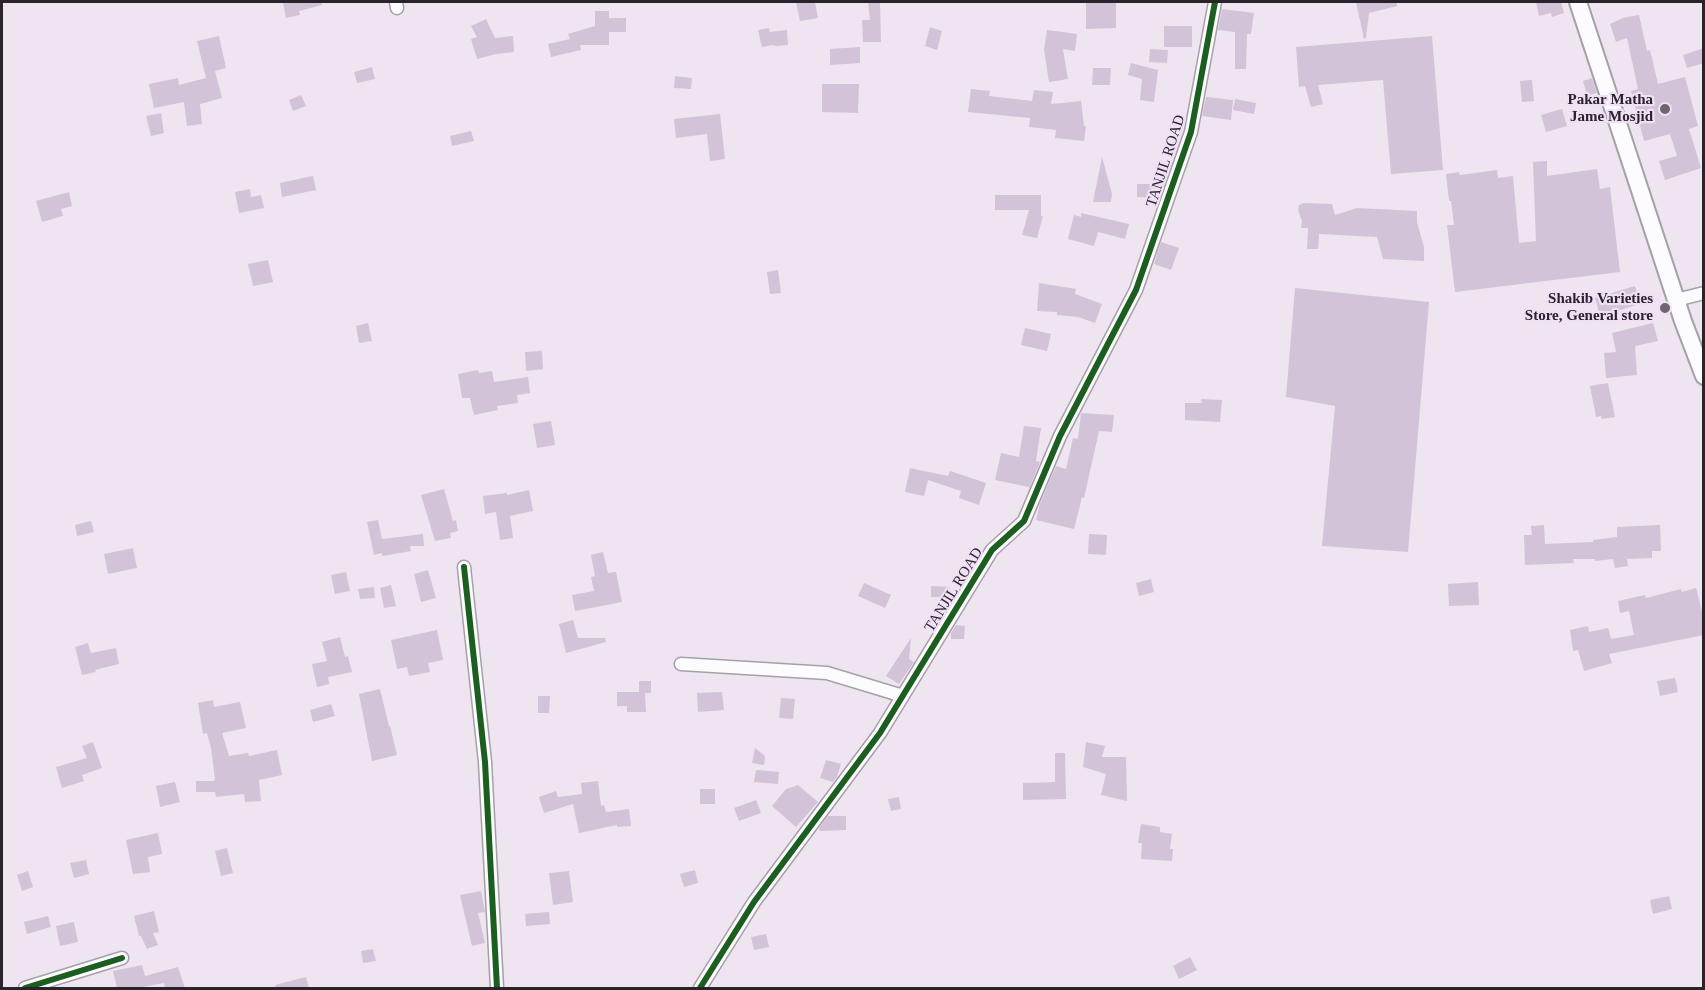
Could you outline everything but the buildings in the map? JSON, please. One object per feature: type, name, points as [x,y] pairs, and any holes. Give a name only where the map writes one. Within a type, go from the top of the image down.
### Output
[{"type":"main road","points":[[1578,2],[1676,300],[1704,376]]},
{"type":"street","name":"TANJIL ROAD","points":[[700,988],[754,902],[880,734],[992,550],[1024,520],[1060,436],[1136,290],[1191,132],[1215,2]]},
{"type":"street","points":[[1676,300],[1704,293]]},
{"type":"street","points":[[464,567],[485,762],[497,988]]},
{"type":"street","points":[[681,664],[827,673],[903,696]]},
{"type":"street","points":[[25,988],[122,958]]},
{"type":"cycle path","points":[[700,988],[754,902],[880,733],[992,550],[1024,521],[1060,436],[1136,290],[1191,132],[1215,2]]},
{"type":"cycle path","points":[[464,567],[485,762],[497,988]]},
{"type":"cycle path","points":[[25,988],[122,958]]},
{"type":"place","name":"Pakar Matha Jame Mosjid","points":[[1665,109]]},
{"type":"place","name":"Shakib Varieties Store, General store","points":[[1665,308]]}]
